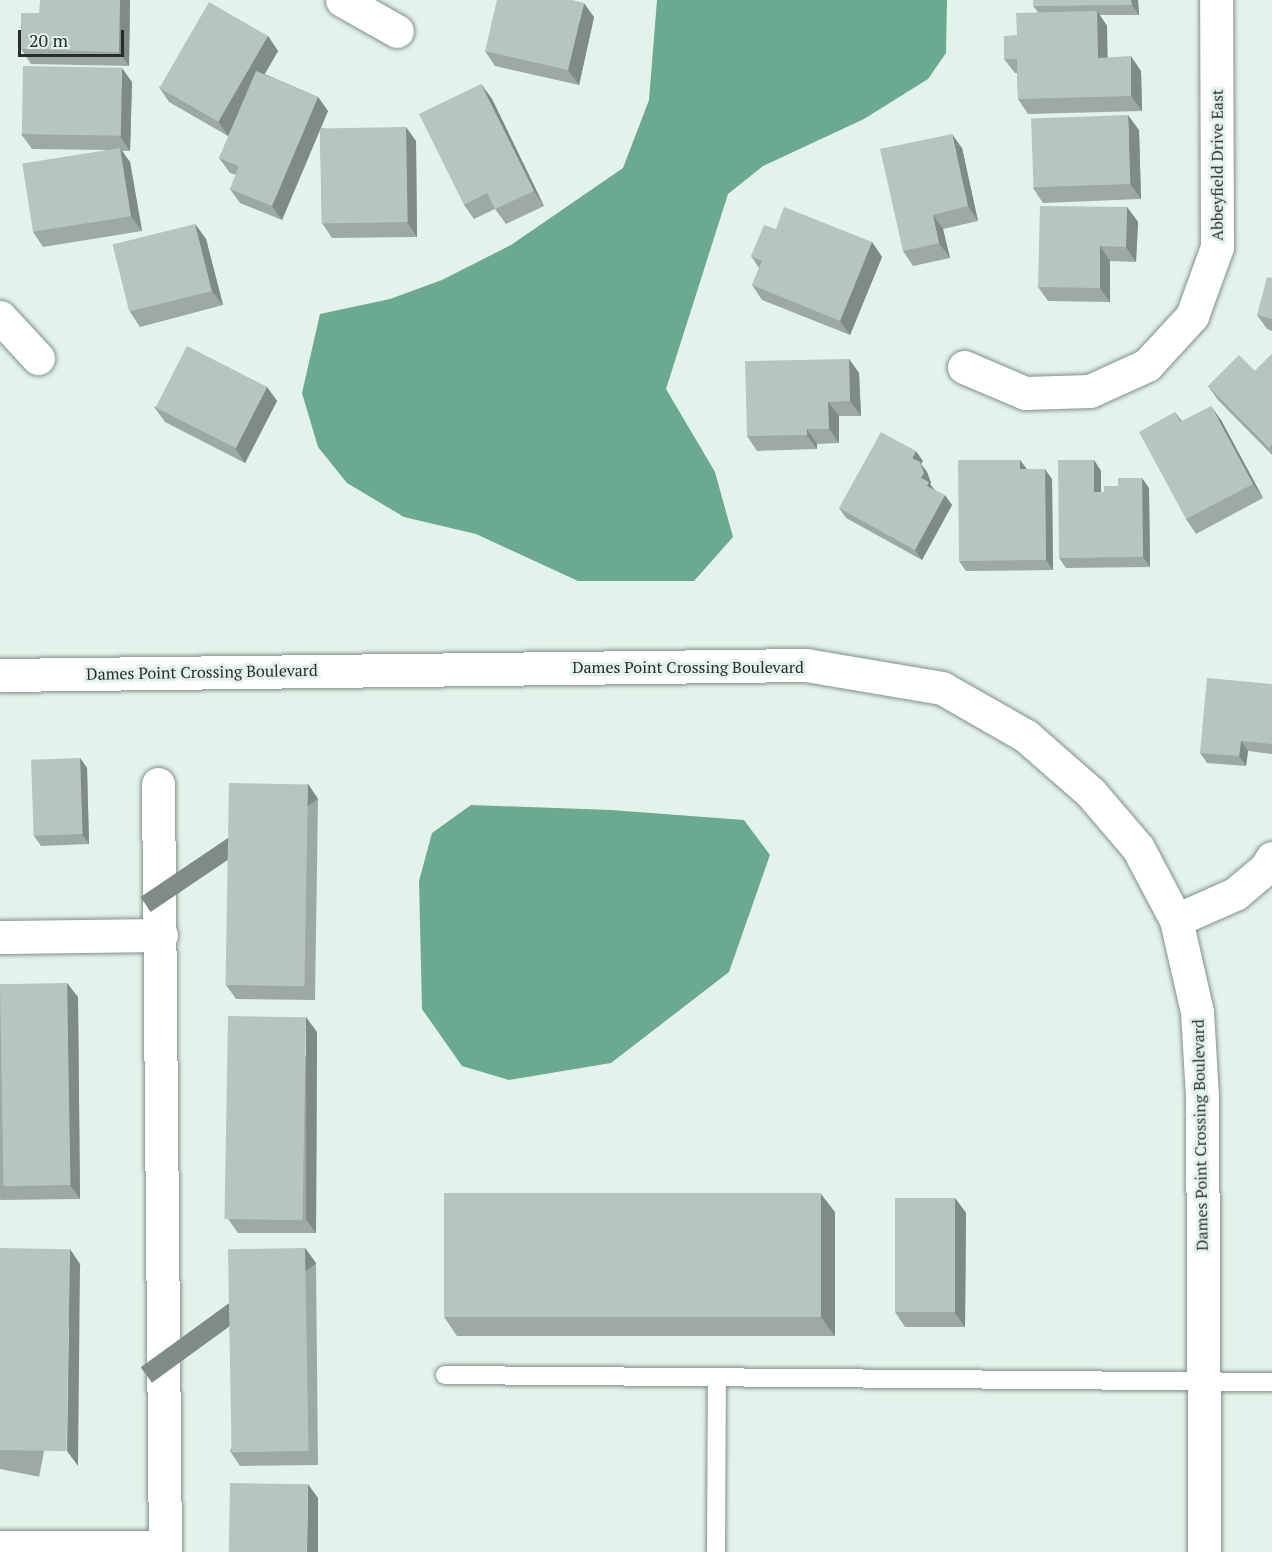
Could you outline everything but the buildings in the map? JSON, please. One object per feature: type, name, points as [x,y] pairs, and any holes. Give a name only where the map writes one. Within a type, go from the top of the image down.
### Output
[{"type":"street","points":[[342,0],[396,31]]},
{"type":"street","name":"Abbeyfield Drive East","points":[[963,367],[1025,393],[1090,392],[1147,366],[1192,316],[1217,248],[1216,0]]},
{"type":"street","points":[[0,317],[38,358]]},
{"type":"street","name":"Dames Point Crossing Boulevard","points":[[0,675],[806,665],[942,688],[1026,736],[1091,793],[1137,848],[1176,920],[1197,1012],[1200,1060],[1204,1552]]},
{"type":"street","points":[[0,1547],[165,1549],[158,784]]},
{"type":"street","points":[[1176,920],[1235,894],[1265,869],[1272,858]]},
{"type":"street","points":[[0,937],[161,935]]},
{"type":"lane","points":[[445,1375],[1272,1382]]},
{"type":"lane","points":[[716,1552],[717,1377]]},
{"type":"shaded area","points":[[657,0],[947,0],[946,53],[928,79],[864,119],[763,166],[728,194],[666,389],[715,472],[733,537],[694,581],[578,581],[476,534],[404,517],[347,483],[318,447],[302,393],[320,314],[390,299],[442,280],[511,245],[623,168],[649,100]]},
{"type":"shaded area","points":[[471,805],[611,810],[744,820],[770,855],[729,972],[611,1063],[509,1080],[462,1066],[422,1009],[419,881],[432,833]]}]
